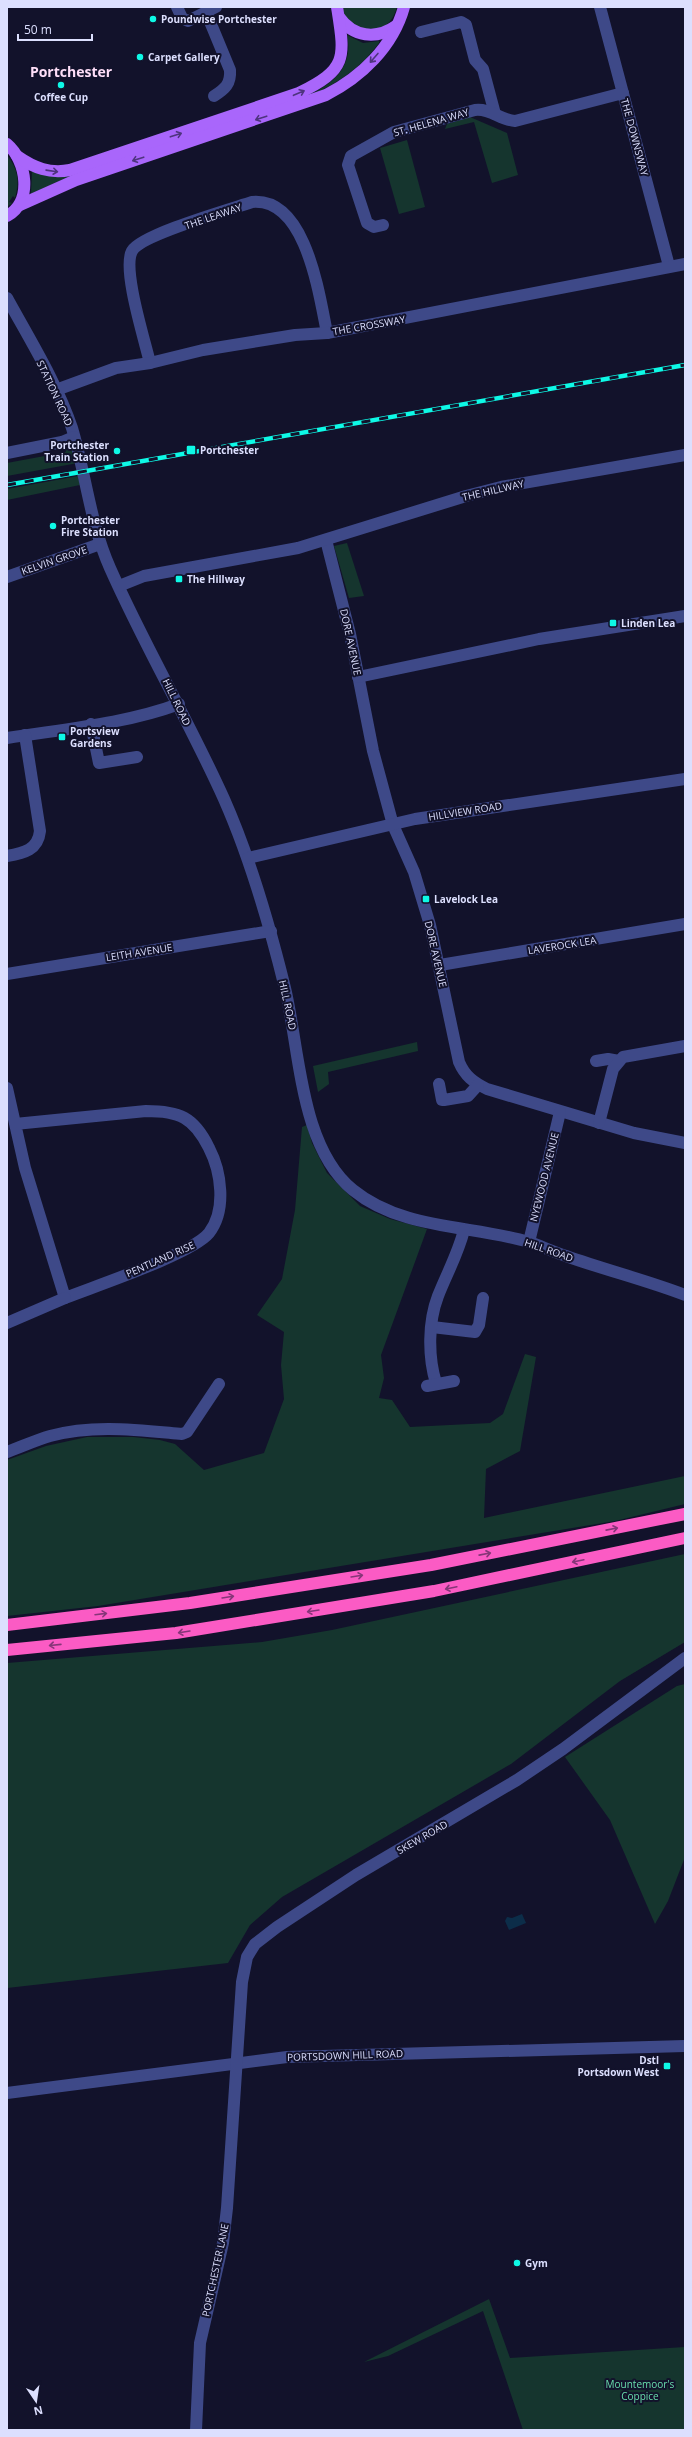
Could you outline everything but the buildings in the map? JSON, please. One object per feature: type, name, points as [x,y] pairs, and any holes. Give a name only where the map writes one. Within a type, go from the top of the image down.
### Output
[{"type":"highway","points":[[7,1625],[190,1603],[431,1565],[685,1514]]},
{"type":"highway","points":[[7,1650],[176,1633],[426,1593],[685,1538]]},
{"type":"main road","points":[[12,214],[76,180],[326,95],[357,77],[376,57],[396,26],[404,7]]},
{"type":"main road","points":[[337,10],[351,31],[363,35],[379,34],[396,26]]},
{"type":"main road","points":[[7,144],[17,156],[29,164],[56,172],[70,170],[299,93],[320,83],[332,74],[338,65],[342,52],[337,10]]},
{"type":"main road","points":[[12,214],[24,185],[17,156]]},
{"type":"street","name":"THE DOWNSWAY","points":[[600,7],[669,266]]},
{"type":"street","points":[[179,13],[188,21],[211,10],[230,70],[231,79],[225,89],[214,96]]},
{"type":"street","points":[[421,32],[461,22],[466,25],[475,60],[484,72],[495,114]]},
{"type":"street","name":"ST. HELENA WAY","points":[[383,225],[374,227],[368,223],[348,165],[351,156],[394,132],[482,109],[508,121],[519,121],[623,93]]},
{"type":"street","name":"THE LEAWAY","points":[[150,363],[129,274],[132,251],[137,244],[156,236],[252,202],[261,202],[276,206],[289,218],[297,230],[312,269],[327,333]]},
{"type":"street","name":"THE CROSSWAY","points":[[56,390],[110,370],[150,363],[202,350],[295,335],[327,333],[685,264]]},
{"type":"street","name":"STATION ROAD","points":[[7,298],[56,390],[74,437],[88,494]]},
{"type":"street","points":[[7,453],[62,442],[74,437]]},
{"type":"street","name":"THE HILLWAY","points":[[119,586],[144,576],[298,548],[480,492],[685,455]]},
{"type":"street","name":"HILL ROAD","points":[[88,494],[100,544],[119,586],[179,704],[226,804],[248,858],[271,930],[292,1020],[307,1107],[319,1146],[327,1161],[345,1184],[380,1207],[407,1217],[528,1242],[685,1295]]},
{"type":"street","name":"DORE AVENUE","points":[[326,540],[350,634],[373,751],[393,825],[414,872],[440,965],[459,1062],[469,1079],[478,1085],[560,1112],[650,1137],[685,1143]]},
{"type":"street","name":"KELVIN GROVE","points":[[7,577],[100,544]]},
{"type":"street","points":[[358,677],[539,639],[685,616]]},
{"type":"street","points":[[7,738],[91,724],[161,710],[179,704]]},
{"type":"street","points":[[91,724],[100,762],[137,756]]},
{"type":"street","points":[[7,856],[28,851],[40,838],[25,735]]},
{"type":"street","name":"HILLVIEW ROAD","points":[[248,858],[393,825],[544,798],[685,779]]},
{"type":"street","name":"LAVEROCK LEA","points":[[440,965],[685,924]]},
{"type":"street","name":"LEITH AVENUE","points":[[7,974],[271,930]]},
{"type":"street","points":[[599,1123],[609,1080],[613,1069],[619,1061],[630,1055],[685,1046]]},
{"type":"street","points":[[596,1061],[608,1059],[619,1061]]},
{"type":"street","points":[[439,1084],[442,1100],[468,1096],[478,1085]]},
{"type":"street","points":[[7,1088],[38,1212],[65,1298]]},
{"type":"street","name":"PENTLAND RISE","points":[[7,1323],[65,1298],[158,1262],[202,1240],[210,1232],[219,1204],[218,1171],[213,1155],[197,1126],[183,1116],[165,1111],[109,1113],[16,1124]]},
{"type":"street","name":"NYEWOOD AVENUE","points":[[528,1242],[560,1112]]},
{"type":"street","points":[[454,1381],[431,1385],[432,1327],[438,1297],[459,1251],[464,1230]]},
{"type":"street","points":[[432,1327],[466,1333],[475,1332],[479,1325],[483,1298]]},
{"type":"street","points":[[7,1452],[50,1436],[88,1430],[134,1429],[182,1434],[187,1432],[219,1384]]},
{"type":"street","name":"SKEW ROAD","points":[[238,2062],[242,1982],[247,1957],[255,1944],[356,1875],[517,1780],[563,1749],[685,1658]]},
{"type":"street","name":"PORTSDOWN HILL ROAD","points":[[7,2093],[238,2062],[295,2056],[685,2046]]},
{"type":"street","name":"PORTCHESTER LANE","points":[[196,2430],[200,2343],[223,2243],[238,2062]]},
{"type":"green space","points":[[341,7],[397,7],[391,20],[383,27],[358,29],[343,14]]},
{"type":"green space","points":[[347,35],[363,43],[379,41],[379,43],[357,67],[341,79],[322,90],[312,95],[59,181],[31,194],[32,171],[64,176],[315,92],[331,82],[342,70],[348,54]]},
{"type":"green space","points":[[470,117],[507,133],[518,175],[492,183],[474,122],[445,129],[447,124]]},
{"type":"green space","points":[[407,140],[425,207],[399,214],[380,148]]},
{"type":"green space","points":[[7,155],[14,165],[18,181],[15,198],[13,196],[9,202],[12,203],[7,207]]},
{"type":"green space","points":[[64,446],[70,446],[78,463],[7,476],[7,463],[66,452]]},
{"type":"green space","points":[[78,476],[80,485],[7,500],[7,489]]},
{"type":"green space","points":[[347,543],[364,596],[349,598],[334,546]]},
{"type":"green space","points":[[417,1042],[418,1051],[328,1072],[329,1084],[318,1092],[313,1066]]},
{"type":"green space","points":[[307,1125],[312,1143],[327,1173],[360,1206],[390,1219],[427,1229],[381,1355],[384,1378],[379,1398],[392,1400],[410,1427],[490,1423],[503,1414],[525,1354],[536,1357],[520,1451],[486,1469],[484,1518],[685,1476],[685,1504],[615,1521],[98,1606],[7,1616],[7,1460],[46,1446],[87,1437],[133,1437],[160,1440],[175,1444],[204,1470],[264,1453],[284,1399],[281,1365],[284,1332],[257,1315],[282,1279],[295,1210],[302,1127]]},
{"type":"green space","points":[[685,1554],[685,1642],[620,1681],[511,1764],[282,1897],[250,1925],[228,1963],[7,1988],[7,1663],[262,1642],[332,1630]]},
{"type":"green space","points":[[685,1684],[685,1857],[668,1901],[655,1924],[610,1820],[565,1757],[677,1686]]},
{"type":"green space","name":"Mountemoor's Coppice","points":[[489,2299],[510,2358],[685,2347],[685,2430],[523,2430],[483,2311],[388,2356],[364,2362]]},
{"type":"water","points":[[522,1914],[526,1923],[509,1930],[505,1921],[507,1917],[512,1918]]},
{"type":"railway","points":[[7,485],[685,365]]},
{"type":"place","name":"Poundwise Portchester","points":[[153,19]]},
{"type":"place","name":"Carpet Gallery","points":[[140,57]]},
{"type":"place","name":"Coffee Cup","points":[[61,85]]},
{"type":"place","name":"Portchester","points":[[191,450]]},
{"type":"place","name":"Portchester Train Station","points":[[117,451]]},
{"type":"place","name":"Portchester Fire Station","points":[[53,526]]},
{"type":"place","name":"The Hillway","points":[[179,579]]},
{"type":"place","name":"Linden Lea","points":[[613,623]]},
{"type":"place","name":"Portsview Gardens","points":[[62,737]]},
{"type":"place","name":"Lavelock Lea","points":[[426,899]]},
{"type":"place","name":"Dstl Portsdown West","points":[[667,2066]]},
{"type":"place","name":"Gym","points":[[517,2263]]},
{"type":"district","name":"Portchester","points":[[71,71]]}]
